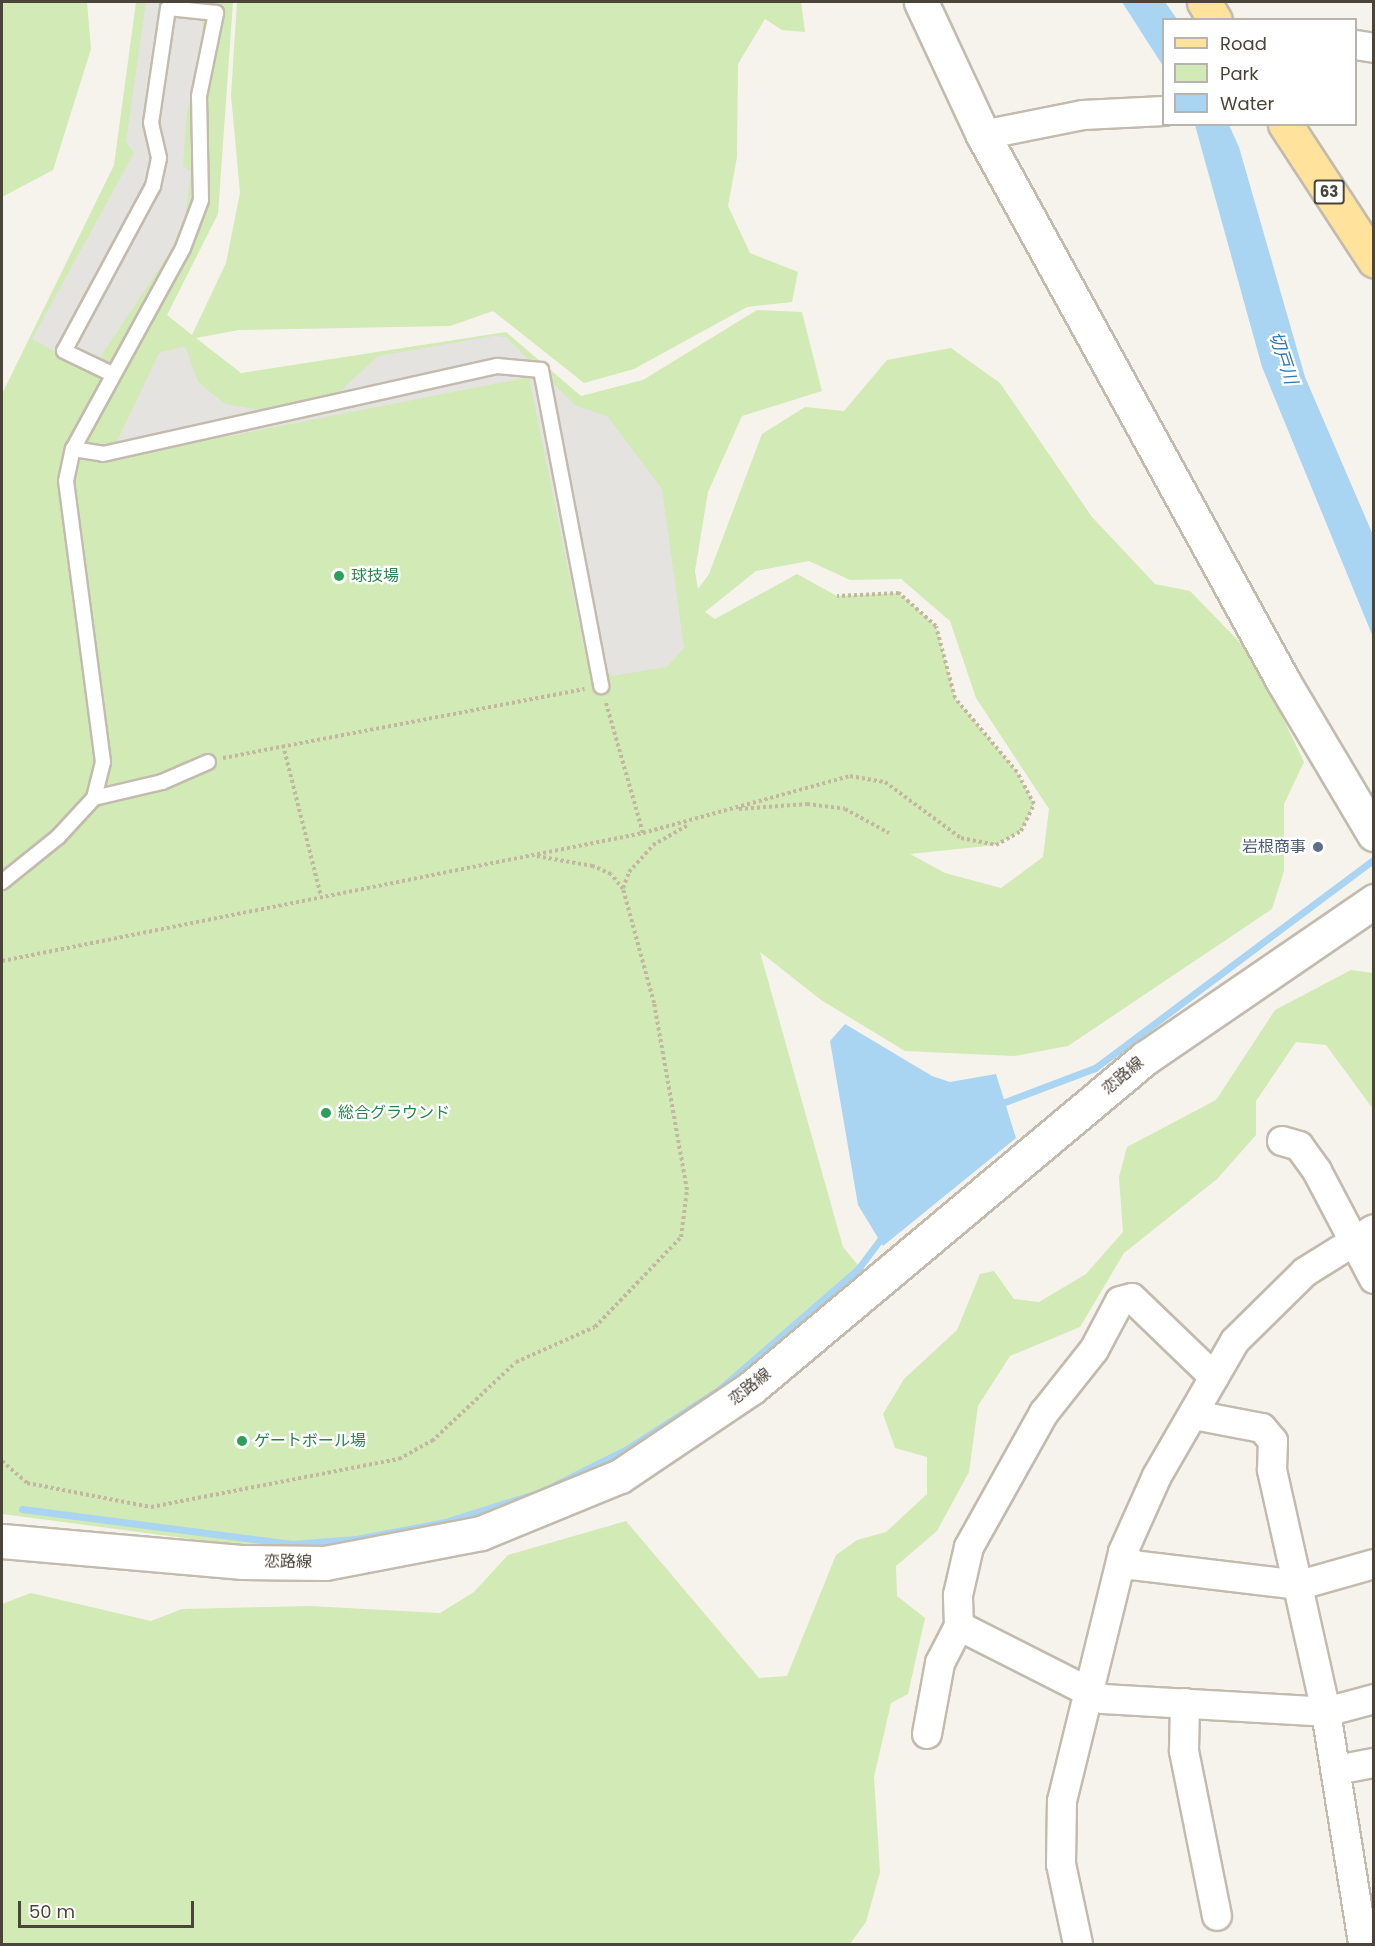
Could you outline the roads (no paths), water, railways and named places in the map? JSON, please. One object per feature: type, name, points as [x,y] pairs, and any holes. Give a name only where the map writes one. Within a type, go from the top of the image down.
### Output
[{"type":"main road","points":[[1204,2],[1214,18]]},
{"type":"main road","name":"63","points":[[1286,126],[1374,260]]},
{"type":"street","points":[[921,2],[983,135],[1283,681],[1374,834]]},
{"type":"street","points":[[1357,45],[1374,48]]},
{"type":"street","points":[[983,135],[1083,115],[1162,111]]},
{"type":"street","name":"恋路線","points":[[2,1541],[243,1562],[325,1563],[481,1533],[620,1476],[751,1388],[1144,1058],[1374,901]]},
{"type":"street","points":[[1282,1141],[1299,1146],[1363,1235],[1374,1279]]},
{"type":"street","points":[[1078,1944],[1062,1864],[1062,1801],[1123,1552],[1214,1377],[1259,1312],[1305,1272],[1363,1235]]},
{"type":"street","points":[[927,1734],[940,1663],[959,1626],[958,1595],[969,1547],[1044,1413],[1094,1350],[1120,1301],[1132,1298],[1214,1377]]},
{"type":"street","points":[[1194,1415],[1262,1428],[1272,1441],[1272,1470],[1300,1585],[1337,1770],[1363,1944]]},
{"type":"street","points":[[1123,1552],[1132,1565],[1300,1585],[1374,1564]]},
{"type":"street","points":[[959,1626],[1087,1693],[1185,1703],[1326,1712],[1374,1699]]},
{"type":"street","points":[[1185,1703],[1184,1751],[1217,1916]]},
{"type":"street","points":[[1337,1770],[1374,1763]]},
{"type":"lane","points":[[2,882],[58,837],[94,798],[103,762],[66,481],[73,449],[183,248],[201,201],[199,96],[216,13],[168,8],[151,123],[159,158],[153,186],[64,351],[112,374]]},
{"type":"lane","points":[[73,449],[103,454],[497,366],[541,370],[601,686]]},
{"type":"lane","points":[[94,798],[162,782],[208,762]]},
{"type":"water","points":[[1122,2],[1165,2],[1176,18],[1162,18],[1162,64]]},
{"type":"water","name":"切戸川","points":[[1195,126],[1229,126],[1239,147],[1305,377],[1373,535],[1373,637],[1262,367]]},
{"type":"water","points":[[845,1024],[932,1076],[950,1082],[996,1074],[1016,1138],[883,1246],[858,1205],[830,1041]]},
{"type":"waterway","points":[[997,1105],[1095,1068],[1374,859]]},
{"type":"waterway","points":[[22,1509],[292,1544],[356,1539],[445,1522],[541,1492],[627,1449],[720,1389],[858,1269],[885,1233]]},
{"type":"place","name":"球技場","points":[[339,576]]},
{"type":"place","name":"岩根商事","points":[[1318,847]]},
{"type":"place","name":"総合グラウンド","points":[[326,1113]]},
{"type":"place","name":"ゲートボール場","points":[[242,1441]]}]
